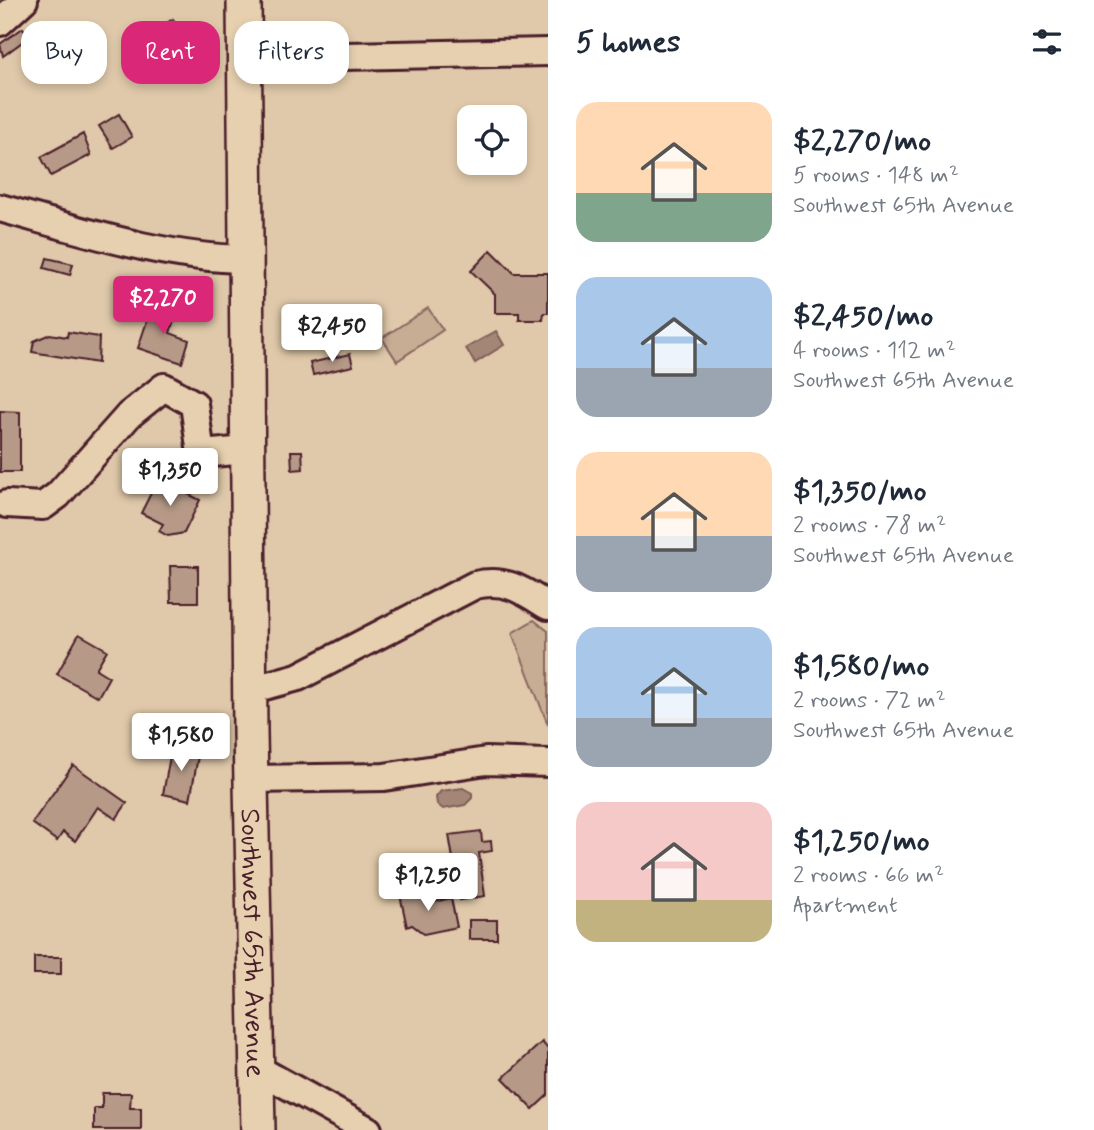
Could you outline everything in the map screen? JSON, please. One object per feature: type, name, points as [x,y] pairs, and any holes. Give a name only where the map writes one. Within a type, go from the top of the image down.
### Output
[{"type":"main road","name":"Southwest 65th Avenue","points":[[244,0],[244,21]]},
{"type":"main road","name":"Southwest 65th Avenue","points":[[244,84],[251,779],[258,1130]]},
{"type":"street","points":[[0,22],[24,0]]},
{"type":"street","points":[[349,56],[548,52]]},
{"type":"street","points":[[0,208],[132,243],[211,258],[246,259]]},
{"type":"street","points":[[6,504],[43,506],[58,495],[129,415],[164,387],[194,404],[201,454],[247,450]]},
{"type":"street","points":[[250,690],[298,677],[475,585],[494,581],[514,585],[548,606]]},
{"type":"street","points":[[251,779],[384,777],[486,761],[548,763]]},
{"type":"street","points":[[256,1068],[368,1130]]},
{"type":"shaded area","points":[[428,308],[443,330],[397,361],[382,338]]},
{"type":"shaded area","points":[[496,331],[504,345],[475,363],[466,348]]},
{"type":"shaded area","points":[[534,620],[548,631],[548,725],[512,633]]},
{"type":"shaded area","points":[[463,788],[472,793],[472,798],[465,805],[443,809],[437,804],[436,797],[441,791]]},
{"type":"building","points":[[21,29],[21,43],[3,56],[0,44]]},
{"type":"building","points":[[119,114],[132,137],[113,148],[99,126]]},
{"type":"building","points":[[83,134],[91,155],[51,176],[41,157]]},
{"type":"building","points":[[491,250],[514,273],[548,273],[548,313],[544,313],[543,320],[519,320],[519,313],[495,313],[495,294],[471,271]]},
{"type":"building","points":[[47,258],[73,264],[70,275],[44,268]]},
{"type":"building","points":[[152,306],[176,314],[170,333],[189,340],[182,363],[138,348]]},
{"type":"building","points":[[68,332],[99,337],[98,363],[32,352],[34,341],[50,334],[67,337]]},
{"type":"building","points":[[350,354],[353,366],[313,375],[310,363]]},
{"type":"building","points":[[0,411],[20,412],[20,472],[0,472]]},
{"type":"building","points":[[291,451],[302,451],[303,469],[292,470]]},
{"type":"building","points":[[158,479],[200,500],[184,533],[168,536],[159,531],[163,524],[141,513]]},
{"type":"building","points":[[170,566],[198,566],[198,602],[171,602]]},
{"type":"building","points":[[79,634],[107,650],[96,669],[109,677],[98,697],[57,674]]},
{"type":"building","points":[[172,746],[199,751],[190,800],[163,794]]},
{"type":"building","points":[[73,765],[127,803],[116,819],[98,807],[75,841],[63,832],[57,841],[32,823]]},
{"type":"building","points":[[481,831],[482,842],[491,841],[492,851],[479,853],[485,896],[460,900],[449,835]]},
{"type":"building","points":[[427,889],[430,903],[451,898],[457,927],[424,934],[412,925],[407,927],[400,895]]},
{"type":"building","points":[[469,920],[497,920],[497,939],[469,939]]},
{"type":"building","points":[[34,957],[61,957],[61,974],[34,974]]},
{"type":"building","points":[[542,1042],[548,1049],[548,1095],[533,1109],[503,1078]]},
{"type":"building","points":[[102,1093],[131,1093],[130,1108],[141,1108],[141,1130],[94,1130],[94,1108],[102,1108]]}]
